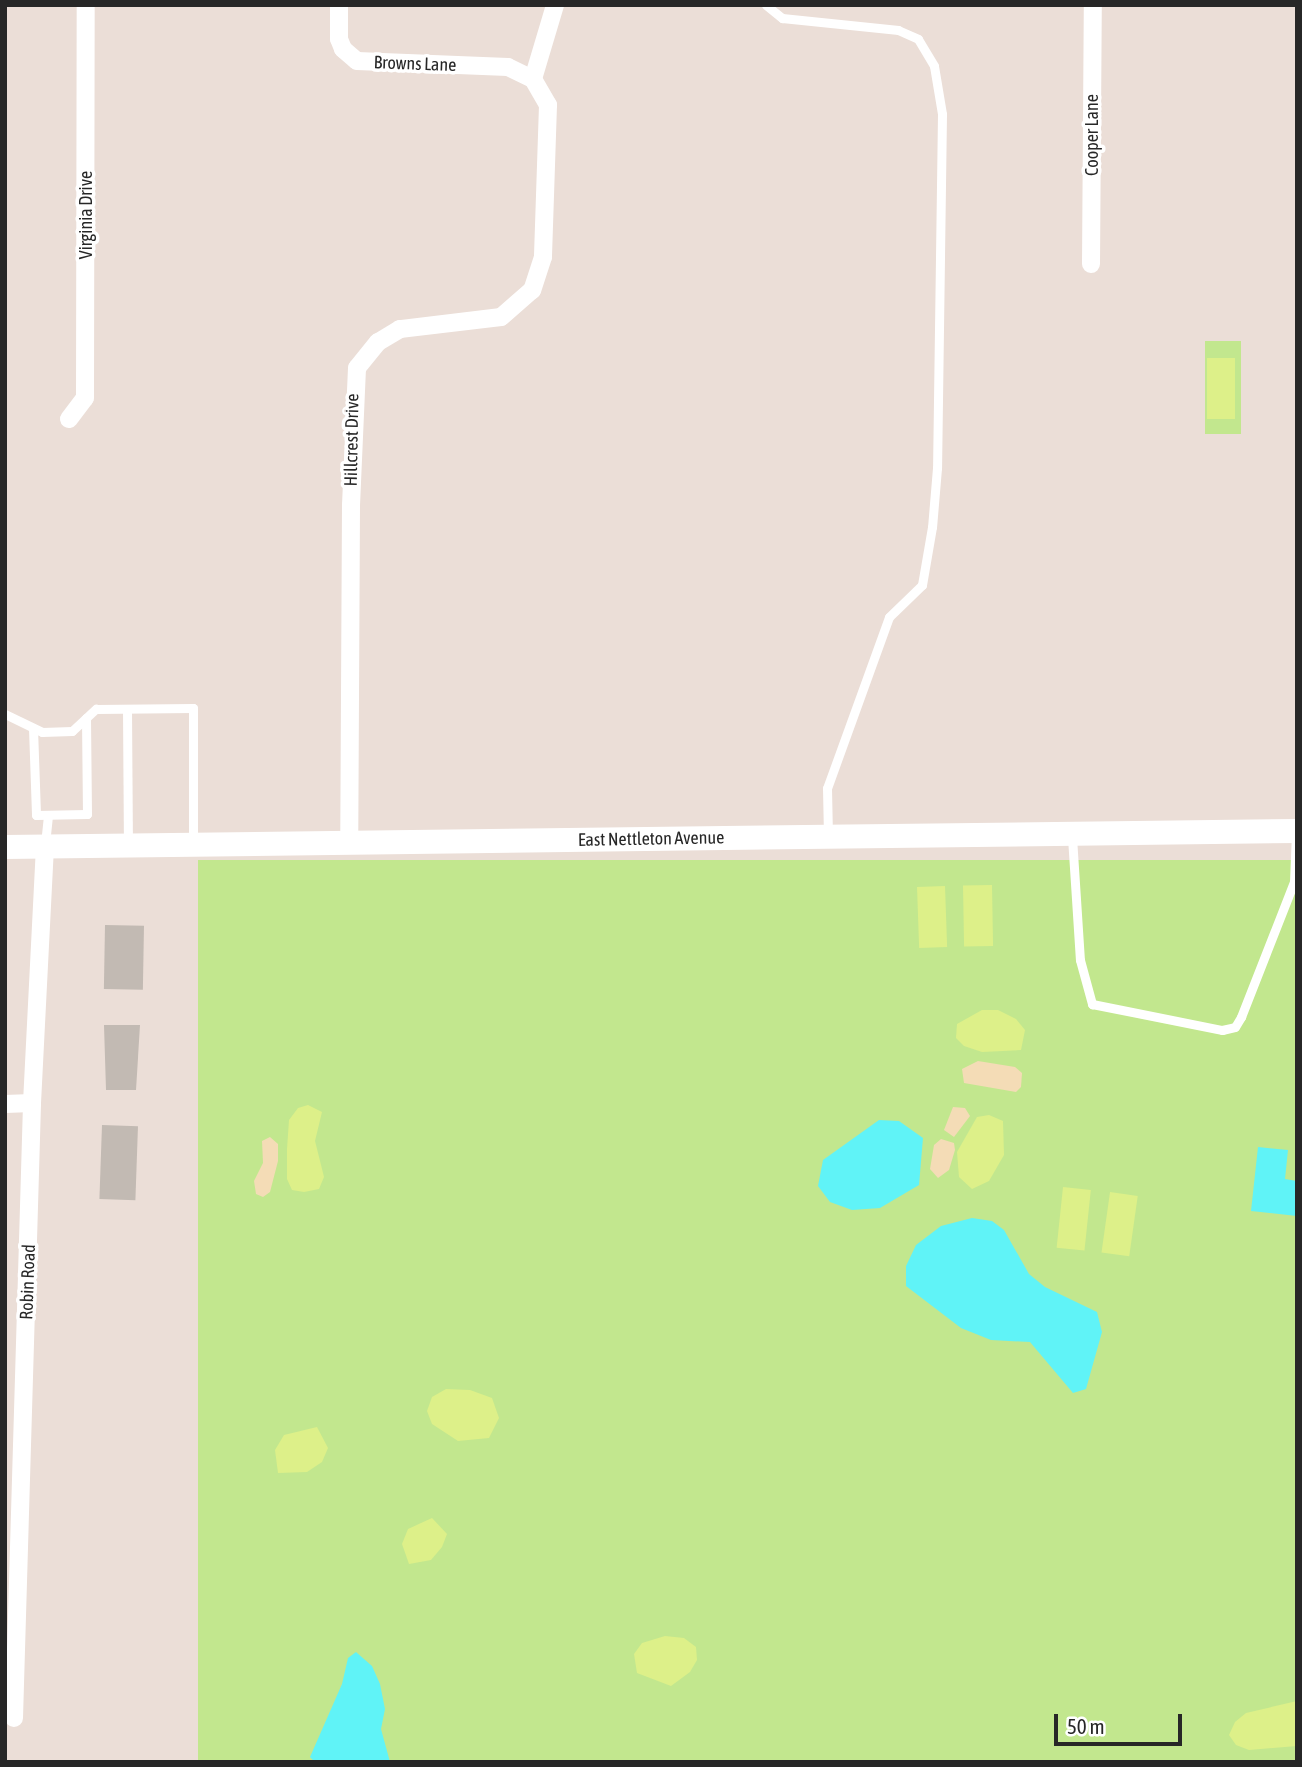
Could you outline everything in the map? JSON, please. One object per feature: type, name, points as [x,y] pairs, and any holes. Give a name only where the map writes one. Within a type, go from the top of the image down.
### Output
[{"type":"main road","name":"East Nettleton Avenue","points":[[5,847],[1072,836],[1296,831]]},
{"type":"street","name":"Virginia Drive","points":[[69,419],[85,398],[86,5]]},
{"type":"street","name":"Browns Lane","points":[[339,5],[339,38],[343,49],[357,61],[509,67],[533,79]]},
{"type":"street","points":[[533,79],[555,5]]},
{"type":"street","name":"Cooper Lane","points":[[1091,264],[1093,5]]},
{"type":"street","name":"Hillcrest Drive","points":[[349,843],[354,381],[371,349],[400,329],[481,323],[513,310],[532,290],[543,257],[548,105],[533,79]]},
{"type":"street","name":"Robin Road","points":[[14,1718],[32,1103],[45,846]]},
{"type":"street","points":[[5,1104],[32,1103]]},
{"type":"lane","points":[[765,5],[782,18],[898,30],[918,39],[934,66],[942,114],[937,468],[932,527],[922,585],[889,617],[827,788],[828,837]]},
{"type":"lane","points":[[5,714],[33,727],[72,731],[96,709],[192,708],[193,845]]},
{"type":"lane","points":[[127,709],[128,846]]},
{"type":"lane","points":[[33,727],[36,815],[87,814],[86,718]]},
{"type":"lane","points":[[45,846],[48,815]]},
{"type":"lane","points":[[1072,836],[1080,960],[1092,1004],[1222,1030],[1235,1027],[1295,883],[1296,831]]},
{"type":"green space","points":[[1205,341],[1241,341],[1241,434],[1205,434]]},
{"type":"green space","points":[[1207,358],[1235,358],[1235,419],[1207,419]]},
{"type":"green space","points":[[198,860],[1297,860],[1297,1762],[198,1762]]},
{"type":"green space","points":[[992,885],[993,946],[964,946],[963,886]]},
{"type":"green space","points":[[945,886],[947,947],[919,948],[917,887]]},
{"type":"green space","points":[[982,1010],[998,1010],[1016,1019],[1025,1030],[1021,1050],[982,1052],[964,1046],[956,1038],[957,1024]]},
{"type":"green space","points":[[308,1105],[322,1112],[315,1141],[324,1177],[319,1189],[304,1192],[292,1190],[287,1179],[287,1149],[289,1120],[298,1108]]},
{"type":"green space","points":[[989,1115],[1003,1121],[1004,1155],[989,1181],[972,1189],[959,1177],[957,1152],[977,1117]]},
{"type":"green space","points":[[1063,1187],[1091,1190],[1084,1251],[1057,1248]]},
{"type":"green space","points":[[1110,1192],[1138,1196],[1129,1256],[1102,1252]]},
{"type":"green space","points":[[446,1389],[470,1390],[492,1398],[499,1418],[489,1438],[458,1441],[432,1424],[427,1411],[432,1397]]},
{"type":"green space","points":[[317,1427],[328,1448],[322,1462],[307,1472],[278,1473],[275,1450],[284,1435]]},
{"type":"green space","points":[[432,1518],[447,1534],[442,1547],[431,1560],[409,1564],[402,1544],[408,1529]]},
{"type":"green space","points":[[665,1636],[684,1638],[696,1647],[697,1660],[690,1672],[671,1686],[637,1673],[634,1654],[642,1643]]},
{"type":"green space","points":[[1297,1701],[1297,1746],[1249,1750],[1236,1745],[1229,1735],[1235,1722],[1246,1713]]},
{"type":"sand","points":[[978,1061],[1015,1067],[1022,1073],[1021,1087],[1016,1092],[964,1083],[962,1069]]},
{"type":"sand","points":[[953,1107],[965,1108],[970,1116],[954,1137],[944,1130]]},
{"type":"sand","points":[[270,1137],[278,1144],[278,1161],[270,1192],[263,1197],[256,1194],[254,1181],[263,1163],[262,1141]]},
{"type":"sand","points":[[941,1139],[954,1143],[955,1150],[949,1170],[938,1178],[930,1169],[934,1145]]},
{"type":"water","points":[[879,1120],[899,1121],[923,1138],[919,1185],[880,1208],[852,1210],[830,1202],[818,1186],[823,1160]]},
{"type":"water","points":[[1258,1147],[1288,1150],[1285,1179],[1297,1181],[1297,1216],[1251,1211]]},
{"type":"water","points":[[972,1218],[992,1221],[1004,1230],[1029,1274],[1045,1287],[1097,1312],[1102,1332],[1086,1389],[1073,1393],[1030,1342],[991,1340],[961,1328],[906,1286],[906,1266],[916,1245],[941,1226]]},
{"type":"water","points":[[356,1652],[372,1666],[380,1684],[385,1709],[381,1729],[390,1762],[315,1762],[310,1757],[342,1684],[348,1658]]},
{"type":"building","points":[[105,925],[144,926],[143,990],[104,989]]},
{"type":"building","points":[[104,1025],[140,1025],[136,1090],[106,1090]]},
{"type":"building","points":[[102,1125],[138,1126],[135,1200],[99,1199]]}]
